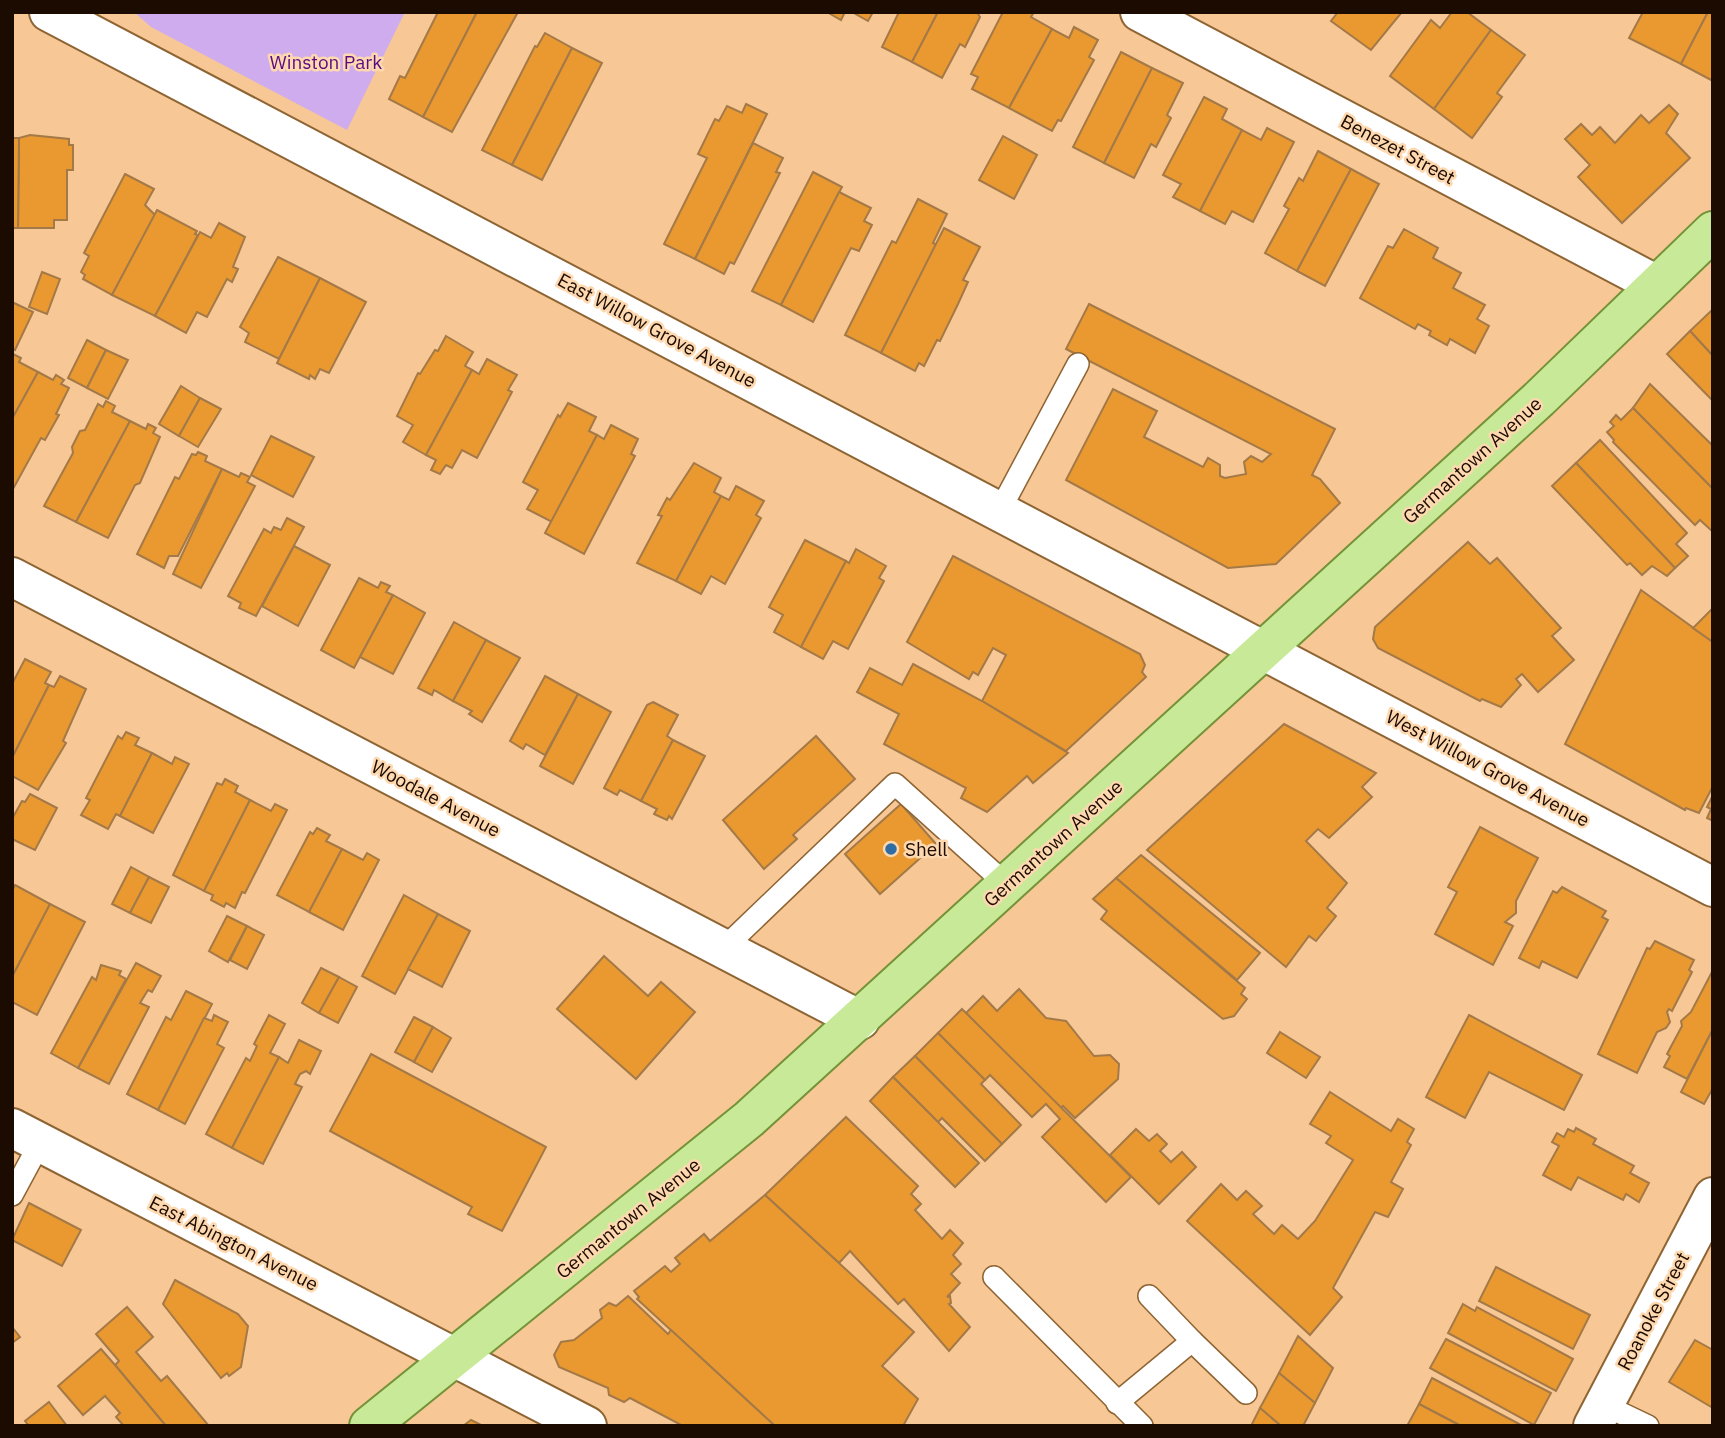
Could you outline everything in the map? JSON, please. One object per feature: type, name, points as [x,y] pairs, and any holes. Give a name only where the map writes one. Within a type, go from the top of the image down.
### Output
[{"type":"main road","name":"Germantown Avenue","points":[[369,1426],[749,1119],[1539,399],[1713,231]]},
{"type":"street","name":"East Willow Grove Avenue","points":[[49,12],[1000,510],[1263,651]]},
{"type":"street","name":"Benezet Street","points":[[1140,12],[1657,285]]},
{"type":"street","name":"Woodale Avenue","points":[[12,576],[860,1020]]},
{"type":"street","name":"West Willow Grove Avenue","points":[[1263,651],[1713,887]]},
{"type":"street","name":"East Abington Avenue","points":[[26,1135],[586,1426]]},
{"type":"street","name":"Roanoke Street","points":[[1598,1415],[1713,1197]]},
{"type":"lane","points":[[1000,510],[1078,363]]},
{"type":"lane","points":[[724,948],[895,784],[1007,885]]},
{"type":"lane","points":[[12,1195],[26,1135]]},
{"type":"lane","points":[[993,1277],[1142,1426]]},
{"type":"lane","points":[[1149,1296],[1246,1393]]},
{"type":"lane","points":[[1117,1403],[1192,1341]]},
{"type":"lane","points":[[1598,1415],[1648,1426]]},
{"type":"green space","name":"Winston Park","points":[[134,12],[405,12],[347,130],[151,27]]},
{"type":"building","points":[[438,12],[477,12],[423,117],[389,99],[400,76],[405,78]]},
{"type":"building","points":[[477,12],[518,12],[452,132],[423,117]]},
{"type":"building","points":[[827,12],[845,12],[841,20]]},
{"type":"building","points":[[852,12],[873,12],[868,21]]},
{"type":"building","points":[[899,12],[938,12],[912,62],[882,47]]},
{"type":"building","points":[[938,12],[977,12],[980,17],[965,47],[960,44],[942,78],[912,62]]},
{"type":"building","points":[[1003,12],[1034,12],[1031,17],[1052,29],[1009,108],[972,89],[978,77],[971,74]]},
{"type":"building","points":[[1338,12],[1402,12],[1371,50],[1331,21]]},
{"type":"building","points":[[1452,12],[1467,12],[1491,30],[1434,109],[1390,76],[1431,20],[1440,28]]},
{"type":"building","points":[[1643,12],[1708,12],[1681,64],[1629,38]]},
{"type":"building","points":[[1708,12],[1713,12],[1713,81],[1681,64]]},
{"type":"building","points":[[1074,27],[1098,40],[1089,57],[1094,60],[1061,121],[1058,120],[1052,131],[1009,108],[1052,29],[1069,38]]},
{"type":"building","points":[[1491,30],[1525,55],[1497,93],[1502,97],[1472,138],[1434,109]]},
{"type":"building","points":[[545,33],[572,48],[512,165],[482,150],[535,46],[537,47]]},
{"type":"building","points":[[572,48],[602,63],[542,180],[512,165]]},
{"type":"building","points":[[1121,52],[1152,68],[1104,163],[1073,147]]},
{"type":"building","points":[[1152,68],[1183,83],[1167,115],[1171,118],[1156,147],[1151,144],[1134,178],[1104,163]]},
{"type":"building","points":[[1204,97],[1227,109],[1222,119],[1242,130],[1200,211],[1173,197],[1181,184],[1163,175]]},
{"type":"building","points":[[746,104],[767,114],[695,259],[664,244],[707,158],[698,154],[715,119],[719,121],[727,106],[742,113]]},
{"type":"building","points":[[1669,105],[1678,114],[1666,133],[1690,158],[1622,223],[1578,177],[1590,165],[1565,139],[1581,124],[1592,135],[1600,127],[1615,143],[1641,115],[1649,123]]},
{"type":"building","points":[[1267,128],[1294,142],[1253,222],[1232,211],[1225,224],[1200,211],[1242,130],[1261,140]]},
{"type":"building","points":[[30,135],[69,139],[69,145],[73,145],[73,170],[67,170],[67,220],[54,220],[54,228],[18,228],[19,138]]},
{"type":"building","points":[[1003,136],[1037,155],[1014,199],[979,180]]},
{"type":"building","points":[[12,138],[19,138],[18,228],[12,228]]},
{"type":"building","points":[[753,143],[783,158],[776,172],[780,173],[734,264],[730,262],[724,274],[695,259]]},
{"type":"building","points":[[1318,151],[1351,169],[1297,271],[1265,253],[1289,209],[1284,206],[1299,178],[1303,181]]},
{"type":"building","points":[[1351,169],[1379,184],[1325,286],[1297,271]]},
{"type":"building","points":[[813,172],[842,187],[781,305],[752,291]]},
{"type":"building","points":[[125,174],[154,189],[145,205],[155,215],[112,295],[83,279],[85,275],[81,272],[89,256],[84,253]]},
{"type":"building","points":[[839,192],[871,208],[864,221],[872,225],[859,251],[851,248],[813,322],[781,305]]},
{"type":"building","points":[[918,199],[947,214],[933,243],[937,245],[881,353],[845,335],[892,241],[896,243]]},
{"type":"building","points":[[157,210],[197,231],[195,234],[198,235],[155,316],[112,295]]},
{"type":"building","points":[[219,223],[245,237],[233,267],[238,269],[232,282],[227,279],[207,317],[197,312],[186,333],[155,316],[200,232],[211,238]]},
{"type":"building","points":[[944,228],[980,247],[963,280],[968,282],[940,341],[937,340],[924,366],[919,363],[915,371],[881,353]]},
{"type":"building","points":[[1404,229],[1438,248],[1433,258],[1461,273],[1453,288],[1485,305],[1477,319],[1489,326],[1475,353],[1450,339],[1447,345],[1429,335],[1431,331],[1418,324],[1415,329],[1360,298],[1388,246],[1393,248]]},
{"type":"building","points":[[278,257],[320,278],[279,359],[245,342],[249,333],[240,327]]},
{"type":"building","points":[[42,272],[60,279],[47,314],[29,307]]},
{"type":"building","points":[[320,278],[366,302],[329,373],[320,369],[315,379],[310,375],[309,379],[277,363]]},
{"type":"building","points":[[12,302],[33,312],[15,350],[12,348]]},
{"type":"building","points":[[1089,304],[1335,429],[1312,475],[1320,479],[1340,503],[1276,564],[1228,568],[1066,480],[1113,389],[1157,411],[1144,437],[1203,467],[1208,458],[1220,465],[1220,476],[1225,478],[1246,474],[1244,462],[1251,456],[1262,462],[1271,454],[1066,349]]},
{"type":"building","points":[[1713,309],[1713,356],[1690,331]]},
{"type":"building","points":[[1690,331],[1713,356],[1713,401],[1667,354]]},
{"type":"building","points":[[446,336],[473,352],[465,366],[472,370],[426,455],[403,442],[413,425],[397,416],[418,373],[420,374],[435,350],[438,351]]},
{"type":"building","points":[[87,340],[106,350],[87,388],[68,378]]},
{"type":"building","points":[[106,350],[128,360],[108,399],[87,388]]},
{"type":"building","points":[[13,354],[21,358],[19,362],[38,372],[12,419]]},
{"type":"building","points":[[487,359],[517,375],[508,390],[512,392],[477,458],[462,450],[452,468],[446,465],[440,474],[431,470],[436,460],[426,455],[472,370],[479,374]]},
{"type":"building","points":[[38,372],[53,380],[56,375],[64,380],[61,384],[69,388],[56,414],[59,415],[45,440],[41,438],[13,489],[12,419]]},
{"type":"building","points":[[1650,384],[1713,446],[1713,489],[1633,408]]},
{"type":"building","points":[[181,386],[200,398],[179,436],[159,424]]},
{"type":"building","points":[[200,398],[221,409],[198,447],[179,436]]},
{"type":"building","points":[[106,401],[115,406],[112,412],[130,421],[76,522],[44,506],[73,453],[72,447],[80,431],[85,430],[98,404],[103,407]]},
{"type":"building","points":[[568,403],[596,417],[589,431],[597,435],[552,522],[527,509],[538,490],[523,482],[558,415],[560,417]]},
{"type":"building","points":[[1633,408],[1713,489],[1713,532],[1700,520],[1695,525],[1613,442],[1607,432],[1614,426],[1610,422],[1616,415],[1621,420]]},
{"type":"building","points":[[130,421],[146,429],[148,424],[156,428],[153,433],[160,437],[140,483],[135,485],[108,538],[76,522]]},
{"type":"building","points":[[611,425],[638,439],[631,454],[635,456],[584,554],[545,533],[597,435],[604,439]]},
{"type":"building","points":[[271,436],[314,457],[293,497],[251,475]]},
{"type":"building","points":[[1600,440],[1687,533],[1676,544],[1688,556],[1675,568],[1576,463]]},
{"type":"building","points":[[198,452],[207,456],[205,461],[222,469],[178,556],[169,556],[164,568],[137,554],[175,477],[179,479],[192,454],[196,455]]},
{"type":"building","points":[[694,463],[721,478],[714,492],[721,496],[676,581],[637,563],[662,516],[658,515],[667,498],[670,500]]},
{"type":"building","points":[[1576,463],[1675,568],[1667,576],[1652,566],[1642,575],[1630,563],[1627,565],[1552,486]]},
{"type":"building","points":[[222,469],[239,477],[241,473],[250,477],[247,482],[255,486],[201,588],[173,574]]},
{"type":"building","points":[[736,486],[764,501],[756,515],[761,518],[725,584],[711,576],[701,594],[676,581],[721,496],[729,500]]},
{"type":"building","points":[[287,518],[304,527],[256,616],[239,608],[241,603],[228,596],[264,529],[271,533],[274,527],[281,530]]},
{"type":"building","points":[[805,540],[846,561],[801,647],[774,632],[783,615],[769,607]]},
{"type":"building","points":[[1468,542],[1490,564],[1497,558],[1561,628],[1552,636],[1574,660],[1538,692],[1522,674],[1516,679],[1521,685],[1501,707],[1482,699],[1480,701],[1378,648],[1373,639],[1375,627]]},
{"type":"building","points":[[294,546],[330,565],[298,626],[262,606]]},
{"type":"building","points":[[856,549],[886,566],[879,578],[884,581],[848,649],[833,641],[823,659],[801,647],[846,561],[849,563]]},
{"type":"building","points":[[953,556],[1140,654],[1145,665],[1142,672],[1146,677],[1066,751],[982,701],[1006,655],[993,648],[978,675],[973,672],[969,679],[907,642]]},
{"type":"building","points":[[359,578],[378,588],[381,582],[390,586],[386,592],[393,595],[354,668],[321,650]]},
{"type":"building","points":[[1641,590],[1713,642],[1713,786],[1699,813],[1686,808],[1685,810],[1565,744]]},
{"type":"building","points":[[393,595],[425,613],[393,674],[360,657]]},
{"type":"building","points":[[1713,608],[1713,642],[1693,628]]},
{"type":"building","points":[[454,622],[486,640],[453,701],[434,690],[432,695],[418,688]]},
{"type":"building","points":[[486,640],[520,658],[482,722],[469,714],[472,711],[453,701]]},
{"type":"building","points":[[25,659],[51,672],[45,683],[49,685],[12,758],[12,684]]},
{"type":"building","points":[[913,664],[982,701],[1068,753],[1033,783],[1027,776],[987,812],[961,798],[966,788],[884,744],[899,714],[857,692],[870,668],[902,685]]},
{"type":"building","points":[[60,676],[86,689],[63,741],[66,743],[38,790],[12,776],[12,758],[49,685],[54,687]]},
{"type":"building","points":[[545,676],[578,694],[545,755],[526,744],[523,749],[510,741]]},
{"type":"building","points":[[578,694],[611,712],[573,784],[540,766]]},
{"type":"building","points":[[653,702],[678,715],[667,736],[673,740],[641,801],[620,790],[617,795],[604,788],[647,705]]},
{"type":"building","points":[[1284,724],[1376,773],[1362,787],[1372,797],[1329,838],[1318,829],[1306,841],[1347,883],[1327,908],[1336,916],[1316,941],[1309,936],[1286,967],[1147,850]]},
{"type":"building","points":[[126,732],[139,738],[135,745],[152,753],[120,816],[116,814],[108,829],[81,815],[90,800],[86,798],[118,736],[122,739]]},
{"type":"building","points":[[816,736],[855,779],[793,835],[797,839],[764,869],[723,820]]},
{"type":"building","points":[[673,740],[705,756],[672,819],[669,816],[667,820],[654,814],[657,809],[641,801]]},
{"type":"building","points":[[152,753],[172,764],[175,757],[189,764],[153,833],[120,816]]},
{"type":"building","points":[[225,779],[238,786],[235,792],[250,800],[204,891],[173,875],[217,783],[222,785]]},
{"type":"building","points":[[30,794],[57,808],[35,850],[12,839],[12,819],[22,801],[25,802]]},
{"type":"building","points":[[1713,795],[1713,821],[1707,818],[1711,809],[1707,807]]},
{"type":"building","points":[[250,800],[271,811],[275,804],[287,810],[245,893],[242,892],[235,908],[226,903],[224,907],[211,900],[213,895],[204,891]]},
{"type":"building","name":"Shell","points":[[901,804],[936,844],[880,894],[845,854]]},
{"type":"building","points":[[1480,827],[1538,858],[1516,901],[1516,913],[1505,922],[1513,926],[1493,965],[1435,934],[1457,892],[1448,887]]},
{"type":"building","points":[[317,828],[330,835],[326,841],[342,849],[309,912],[277,895],[310,832],[313,834]]},
{"type":"building","points":[[342,849],[363,860],[367,853],[379,860],[343,930],[309,912]]},
{"type":"building","points":[[1141,855],[1260,953],[1237,980],[1116,878]]},
{"type":"building","points":[[131,867],[149,877],[130,913],[112,904]]},
{"type":"building","points":[[149,877],[169,887],[151,923],[130,913]]},
{"type":"building","points":[[1116,878],[1245,988],[1241,994],[1247,999],[1234,1016],[1223,1019],[1101,919],[1107,911],[1093,899]]},
{"type":"building","points":[[15,885],[50,904],[12,977],[12,891]]},
{"type":"building","points":[[1562,887],[1606,911],[1602,917],[1608,920],[1577,978],[1542,961],[1539,968],[1519,958],[1553,891],[1557,893]]},
{"type":"building","points":[[404,895],[438,914],[395,994],[362,976]]},
{"type":"building","points":[[50,904],[85,922],[37,1015],[12,1002],[12,977]]},
{"type":"building","points":[[438,914],[470,931],[442,987],[408,969]]},
{"type":"building","points":[[227,916],[247,926],[228,962],[209,951]]},
{"type":"building","points":[[247,926],[264,935],[247,969],[230,960]]},
{"type":"building","points":[[1655,941],[1694,960],[1689,970],[1692,972],[1672,1011],[1669,1009],[1667,1012],[1670,1022],[1666,1028],[1657,1032],[1637,1073],[1598,1054],[1647,948],[1650,949]]},
{"type":"building","points":[[604,956],[648,996],[661,982],[695,1012],[636,1079],[557,1009]]},
{"type":"building","points":[[136,963],[161,976],[152,992],[148,990],[140,1003],[149,1007],[109,1084],[78,1068]]},
{"type":"building","points":[[101,965],[121,971],[119,975],[126,979],[78,1068],[51,1053],[92,977],[96,980]]},
{"type":"building","points":[[321,968],[339,977],[319,1013],[302,1003]]},
{"type":"building","points":[[1713,970],[1713,1029],[1687,1079],[1664,1067],[1670,1056],[1667,1054],[1682,1026],[1681,1021],[1691,1012]]},
{"type":"building","points":[[339,977],[357,987],[338,1023],[319,1013]]},
{"type":"building","points":[[1019,989],[1046,1018],[1066,1021],[1094,1056],[1110,1055],[1119,1064],[1118,1079],[1075,1118],[1063,1106],[1060,1109],[966,1013],[983,996],[997,1011]]},
{"type":"building","points":[[186,991],[212,1004],[158,1110],[127,1094],[166,1017],[171,1020]]},
{"type":"building","points":[[962,1009],[1131,1177],[1106,1202],[1042,1137],[1060,1119],[1046,1104],[1032,1117],[990,1075],[985,1080],[938,1033]]},
{"type":"building","points":[[214,1015],[228,1022],[217,1044],[224,1048],[185,1124],[158,1110],[204,1018],[212,1021]]},
{"type":"building","points":[[269,1015],[285,1024],[270,1053],[279,1057],[232,1148],[206,1134],[246,1058],[250,1061],[257,1046],[254,1044]]},
{"type":"building","points":[[1469,1015],[1582,1075],[1564,1110],[1489,1072],[1465,1118],[1426,1097]]},
{"type":"building","points":[[414,1017],[433,1027],[414,1062],[395,1052]]},
{"type":"building","points":[[433,1027],[451,1038],[432,1072],[414,1062]]},
{"type":"building","points":[[1713,1029],[1713,1088],[1704,1104],[1681,1092]]},
{"type":"building","points":[[1280,1032],[1320,1057],[1306,1078],[1267,1053]]},
{"type":"building","points":[[938,1033],[985,1080],[981,1084],[1021,1125],[1002,1144],[915,1056]]},
{"type":"building","points":[[299,1040],[321,1051],[310,1074],[306,1071],[300,1074],[295,1084],[302,1087],[263,1164],[232,1148],[279,1057],[288,1063]]},
{"type":"building","points":[[371,1054],[546,1147],[502,1231],[468,1214],[472,1207],[330,1131]]},
{"type":"building","points":[[915,1056],[1002,1144],[985,1161],[942,1118],[938,1122],[893,1077]]},
{"type":"building","points":[[893,1077],[979,1163],[955,1187],[870,1101]]},
{"type":"building","points":[[1330,1092],[1391,1131],[1398,1119],[1414,1129],[1407,1142],[1411,1145],[1391,1182],[1403,1189],[1388,1217],[1375,1212],[1333,1288],[1342,1297],[1310,1335],[1187,1221],[1221,1184],[1237,1200],[1246,1191],[1262,1206],[1253,1214],[1274,1234],[1282,1225],[1298,1239],[1315,1221],[1353,1160],[1326,1143],[1331,1136],[1310,1124]]},
{"type":"building","points":[[846,1117],[918,1186],[911,1194],[921,1204],[915,1210],[942,1239],[950,1230],[963,1243],[953,1255],[961,1264],[951,1274],[960,1283],[947,1297],[950,1296],[949,1304],[970,1327],[949,1351],[904,1299],[898,1304],[850,1251],[839,1263],[765,1195]]},
{"type":"building","points":[[1576,1128],[1596,1139],[1593,1144],[1634,1166],[1630,1173],[1649,1183],[1639,1202],[1626,1194],[1623,1200],[1578,1177],[1571,1190],[1543,1175],[1559,1146],[1552,1142],[1557,1133],[1564,1137],[1568,1129],[1574,1132]]},
{"type":"building","points":[[1136,1129],[1149,1141],[1157,1134],[1167,1144],[1160,1151],[1171,1162],[1182,1152],[1196,1167],[1159,1204],[1110,1155]]},
{"type":"building","points":[[765,1195],[914,1332],[882,1366],[918,1399],[903,1426],[775,1426],[637,1299],[639,1297],[634,1291],[665,1266],[671,1272],[680,1264],[675,1258],[704,1234],[710,1241]]},
{"type":"building","points":[[29,1203],[81,1230],[62,1266],[12,1240]]},
{"type":"building","points":[[1496,1267],[1590,1315],[1573,1349],[1479,1301]]},
{"type":"building","points":[[175,1280],[238,1314],[248,1326],[241,1367],[229,1376],[227,1373],[221,1378],[163,1304]]},
{"type":"building","points":[[628,1296],[668,1334],[671,1330],[775,1426],[683,1426],[630,1398],[624,1402],[609,1395],[608,1388],[559,1367],[554,1355],[561,1342],[574,1340],[602,1318],[600,1310],[609,1303],[616,1306]]},
{"type":"building","points":[[1463,1304],[1475,1311],[1477,1307],[1573,1359],[1556,1391],[1448,1333]]},
{"type":"building","points":[[127,1307],[153,1337],[136,1352],[161,1381],[167,1376],[209,1426],[166,1426],[115,1365],[119,1361],[96,1334]]},
{"type":"building","points":[[12,1327],[20,1337],[12,1343]]},
{"type":"building","points":[[1298,1336],[1333,1368],[1315,1403],[1279,1373]]},
{"type":"building","points":[[1446,1339],[1551,1393],[1534,1425],[1430,1368]]},
{"type":"building","points":[[1695,1340],[1713,1350],[1713,1408],[1669,1382]]},
{"type":"building","points":[[101,1349],[166,1426],[124,1426],[116,1417],[120,1413],[105,1396],[83,1415],[58,1386]]},
{"type":"building","points":[[1279,1373],[1315,1403],[1303,1426],[1281,1426],[1260,1408]]},
{"type":"building","points":[[1432,1378],[1523,1426],[1461,1426],[1419,1404]]},
{"type":"building","points":[[49,1402],[67,1426],[29,1426],[25,1421]]},
{"type":"building","points":[[1419,1404],[1461,1426],[1407,1426]]},
{"type":"building","points":[[1260,1408],[1281,1426],[1251,1426]]},
{"type":"building","points":[[471,1420],[483,1426],[463,1426]]},
{"type":"place","name":"Shell","points":[[891,849]]}]
